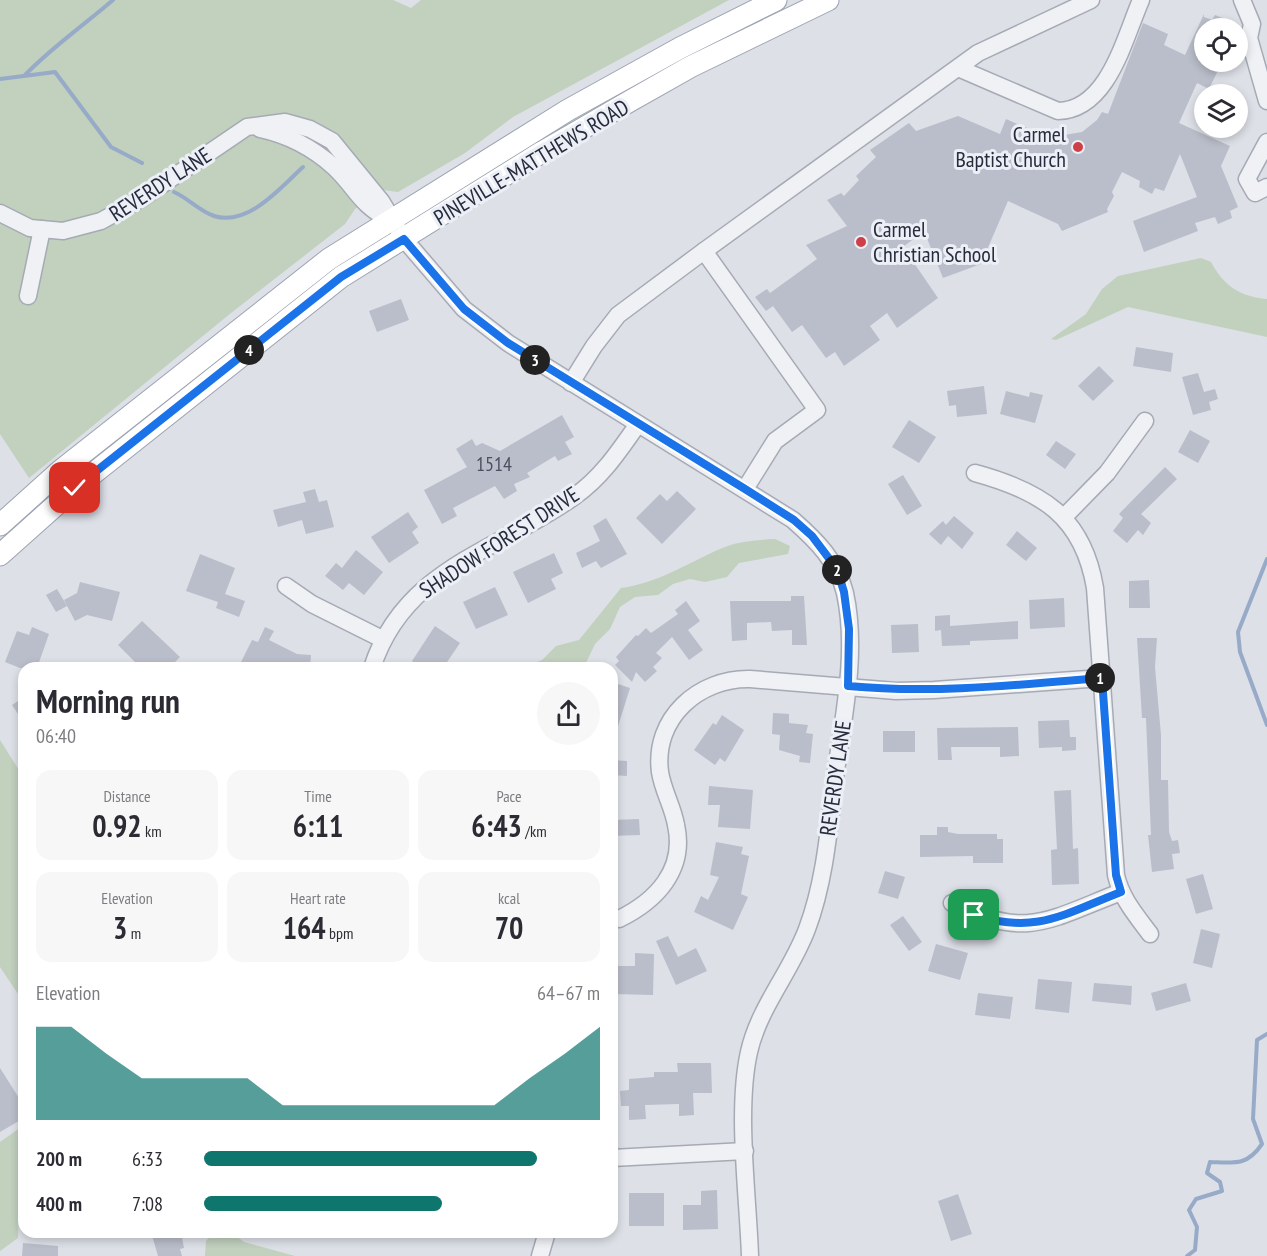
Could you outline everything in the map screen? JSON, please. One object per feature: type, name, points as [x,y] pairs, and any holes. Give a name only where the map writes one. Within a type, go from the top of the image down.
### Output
[{"type":"main road","name":"PINEVILLE-MATTHEWS ROAD","points":[[0,525],[60,471],[328,259],[495,153],[568,110],[680,48],[776,0]]},
{"type":"main road","name":"PINEVILLE-MATTHEWS ROAD","points":[[0,555],[75,488],[341,277],[542,152],[690,67],[828,0]]},
{"type":"street","points":[[572,383],[594,346],[618,315],[704,251],[978,53],[1091,0]]},
{"type":"street","points":[[958,68],[1058,111],[1067,111],[1084,104],[1104,86],[1141,0]]},
{"type":"street","points":[[1242,0],[1252,24],[1249,38],[1267,101]]},
{"type":"street","name":"REVERDY LANE","points":[[0,213],[30,228],[63,231],[101,221],[144,197],[247,127],[285,122],[310,129],[332,141],[381,201],[391,221],[404,239],[464,309],[508,343],[794,520],[812,536],[837,569],[848,614],[848,686],[816,900],[795,955],[759,1022],[749,1052],[745,1084],[745,1151],[750,1256]]},
{"type":"street","points":[[1267,142],[1247,179],[1255,193],[1267,187]]},
{"type":"street","points":[[28,296],[42,229]]},
{"type":"street","points":[[704,251],[817,410],[775,441],[745,489]]},
{"type":"street","points":[[1064,517],[1107,473],[1144,422]]},
{"type":"street","name":"SHADOW FOREST DRIVE","points":[[374,662],[382,639],[393,620],[414,596],[461,563],[575,496],[602,475],[638,424]]},
{"type":"street","points":[[975,473],[1027,490],[1064,517],[1080,539],[1093,576],[1116,875],[1121,892],[1150,934]]},
{"type":"street","points":[[286,586],[312,604],[382,639]]},
{"type":"street","points":[[619,919],[646,903],[670,877],[676,848],[677,826],[663,786],[660,760],[669,723],[686,701],[708,686],[738,678],[896,691],[1102,678]]},
{"type":"street","points":[[952,903],[974,915],[999,923],[1030,924],[1059,916],[1121,892]]},
{"type":"street","points":[[618,1158],[745,1151]]},
{"type":"street","points":[[540,1256],[545,1238]]},
{"type":"green space","points":[[0,0],[393,0],[411,8],[421,0],[729,0],[513,117],[465,153],[398,192],[383,190],[355,209],[345,224],[231,313],[29,478],[0,434]]},
{"type":"green space","points":[[1201,258],[1211,262],[1221,277],[1233,288],[1249,296],[1267,299],[1267,337],[1128,307],[1056,340],[1051,339],[1086,314],[1102,289],[1118,276]]},
{"type":"green space","points":[[775,539],[790,546],[788,554],[739,563],[727,577],[705,582],[690,579],[673,584],[658,595],[635,597],[620,607],[610,629],[595,644],[586,662],[537,662],[556,646],[579,640],[621,588],[647,582],[727,546],[747,541]]},
{"type":"green space","points":[[0,740],[18,768],[18,994],[0,967]]},
{"type":"green space","points":[[18,1129],[18,1238],[0,1251],[0,1142]]},
{"type":"green space","points":[[209,1238],[239,1238],[244,1242],[295,1256],[205,1256],[206,1241]]},
{"type":"building","points":[[1143,23],[1168,34],[1164,45],[1185,55],[1194,36],[1194,72],[1217,72],[1211,84],[1194,84],[1194,90],[1179,123],[1194,130],[1194,138],[1212,138],[1230,146],[1221,166],[1238,207],[1230,211],[1232,218],[1218,224],[1215,217],[1195,223],[1198,231],[1144,252],[1133,221],[1197,197],[1180,154],[1164,191],[1155,188],[1152,194],[1139,187],[1140,181],[1122,172],[1112,192],[1114,196],[1107,209],[1108,212],[1062,231],[1058,224],[1008,201],[981,264],[943,278],[924,231],[903,247],[938,298],[897,328],[887,313],[870,326],[880,340],[844,366],[835,352],[826,358],[802,325],[792,332],[773,306],[766,311],[755,297],[767,289],[770,293],[817,259],[806,245],[847,226],[827,200],[841,193],[844,196],[859,180],[856,176],[876,157],[870,150],[909,123],[916,131],[958,116],[1000,134],[1006,119],[1048,137],[1050,132],[1064,135],[1082,132],[1097,120],[1102,112],[1108,114]]},
{"type":"building","points":[[401,299],[409,320],[377,332],[369,311]]},
{"type":"building","points":[[1136,347],[1173,353],[1171,372],[1133,366]]},
{"type":"building","points":[[1099,366],[1114,381],[1093,401],[1078,386]]},
{"type":"building","points":[[1198,373],[1204,392],[1215,389],[1218,399],[1209,402],[1211,410],[1193,415],[1182,377]]},
{"type":"building","points":[[984,386],[987,414],[957,417],[956,405],[949,406],[947,391]]},
{"type":"building","points":[[1006,391],[1029,397],[1030,392],[1043,395],[1035,423],[1000,414]]},
{"type":"building","points":[[562,415],[574,437],[565,442],[572,454],[558,461],[555,456],[527,473],[530,477],[514,484],[517,491],[504,499],[495,486],[453,508],[457,516],[442,524],[424,490],[467,467],[456,449],[472,439],[476,446],[482,443],[500,451]]},
{"type":"building","points":[[909,420],[936,437],[919,463],[892,447]]},
{"type":"building","points":[[1190,430],[1210,441],[1198,463],[1178,452]]},
{"type":"building","points":[[1056,441],[1076,454],[1065,469],[1046,455]]},
{"type":"building","points":[[1165,467],[1177,479],[1141,514],[1151,523],[1143,535],[1138,530],[1127,543],[1113,531],[1123,518],[1119,514]]},
{"type":"building","points":[[903,475],[922,506],[907,515],[888,484]]},
{"type":"building","points":[[315,489],[319,502],[327,500],[334,527],[306,534],[302,520],[278,527],[273,510],[306,502],[303,492]]},
{"type":"building","points":[[677,491],[696,509],[662,544],[636,518],[660,494],[667,501]]},
{"type":"building","points":[[408,512],[418,527],[412,532],[419,543],[389,563],[371,537]]},
{"type":"building","points":[[954,516],[974,533],[962,549],[948,536],[941,545],[929,534],[943,521],[946,525]]},
{"type":"building","points":[[606,518],[627,554],[601,568],[596,561],[582,568],[576,553],[600,541],[593,526]]},
{"type":"building","points":[[1017,531],[1037,548],[1026,561],[1006,545]]},
{"type":"building","points":[[356,550],[383,572],[364,595],[349,583],[343,590],[325,576],[336,563],[342,568]]},
{"type":"building","points":[[554,553],[563,573],[551,579],[556,589],[528,603],[513,572]]},
{"type":"building","points":[[200,554],[235,568],[225,594],[245,601],[239,617],[216,608],[218,602],[186,591]]},
{"type":"building","points":[[1149,580],[1150,608],[1129,608],[1129,581]]},
{"type":"building","points":[[80,582],[120,592],[112,621],[87,615],[75,621],[64,600],[77,593]]},
{"type":"building","points":[[495,587],[508,615],[476,629],[463,602]]},
{"type":"building","points":[[57,589],[67,606],[56,612],[46,595]]},
{"type":"building","points":[[791,596],[804,596],[807,645],[792,645],[792,630],[772,631],[771,622],[747,623],[747,640],[732,641],[730,601],[791,601]]},
{"type":"building","points":[[1064,598],[1065,627],[1030,629],[1029,600]]},
{"type":"building","points":[[686,601],[700,621],[688,630],[703,650],[689,660],[672,637],[656,653],[662,658],[653,667],[657,671],[645,682],[636,672],[632,682],[618,668],[619,661],[616,657],[636,635],[638,636],[646,628],[651,633],[678,614],[675,610]]},
{"type":"building","points":[[950,615],[950,626],[1018,621],[1018,639],[970,641],[970,645],[942,646],[941,630],[935,631],[935,616]]},
{"type":"building","points":[[142,621],[180,657],[175,662],[135,662],[118,645]]},
{"type":"building","points":[[918,624],[919,652],[892,653],[891,625]]},
{"type":"building","points":[[435,626],[460,643],[447,662],[412,661]]},
{"type":"building","points":[[32,627],[49,634],[39,662],[18,662],[18,667],[5,662],[17,631],[29,635]]},
{"type":"building","points":[[265,627],[274,631],[269,640],[297,654],[311,655],[310,662],[241,662],[252,640],[258,642]]},
{"type":"building","points":[[1137,638],[1157,638],[1155,667],[1161,735],[1161,780],[1168,780],[1169,832],[1172,841],[1178,840],[1180,853],[1172,854],[1174,869],[1152,872],[1148,835],[1151,835],[1146,718],[1142,718]]},
{"type":"building","points":[[618,684],[630,688],[618,726]]},
{"type":"building","points":[[18,701],[18,714],[12,705]]},
{"type":"building","points":[[773,713],[789,714],[789,723],[808,725],[806,733],[813,734],[810,763],[799,762],[800,756],[779,750],[780,735],[772,734]]},
{"type":"building","points":[[722,715],[744,730],[725,762],[720,758],[715,765],[694,750],[713,723],[716,725]]},
{"type":"building","points":[[1069,720],[1070,737],[1076,737],[1076,750],[1062,751],[1062,747],[1039,748],[1038,721]]},
{"type":"building","points":[[1018,727],[1019,756],[1000,757],[1000,747],[951,747],[952,760],[938,760],[937,728]]},
{"type":"building","points":[[883,731],[915,731],[915,752],[883,752]]},
{"type":"building","points":[[618,760],[627,761],[627,776],[618,775]]},
{"type":"building","points":[[709,786],[753,790],[750,829],[718,827],[720,805],[708,805]]},
{"type":"building","points":[[1071,790],[1073,849],[1078,848],[1079,884],[1052,885],[1051,850],[1057,849],[1054,791]]},
{"type":"building","points":[[639,819],[640,835],[618,836],[618,820]]},
{"type":"building","points":[[937,827],[948,827],[948,832],[958,834],[997,834],[997,839],[1003,839],[1003,863],[973,863],[973,856],[920,857],[920,835],[937,835]]},
{"type":"building","points":[[716,842],[743,847],[741,854],[749,856],[741,894],[748,897],[733,930],[694,912],[701,896],[708,900],[719,877],[710,875]]},
{"type":"building","points":[[885,871],[905,877],[898,899],[878,893]]},
{"type":"building","points":[[1203,874],[1213,909],[1196,914],[1186,879]]},
{"type":"building","points":[[903,916],[922,942],[909,951],[890,925]]},
{"type":"building","points":[[1201,929],[1220,934],[1212,968],[1193,963]]},
{"type":"building","points":[[668,936],[678,957],[696,948],[707,971],[676,985],[656,941]]},
{"type":"building","points":[[936,944],[968,953],[960,980],[928,971]]},
{"type":"building","points":[[635,953],[654,954],[653,995],[618,994],[618,966],[635,966]]},
{"type":"building","points":[[1038,979],[1072,982],[1069,1013],[1035,1009]]},
{"type":"building","points":[[1094,983],[1132,986],[1131,1005],[1092,1001]]},
{"type":"building","points":[[1186,983],[1191,1001],[1156,1011],[1151,993]]},
{"type":"building","points":[[978,993],[1013,997],[1010,1019],[975,1015]]},
{"type":"building","points":[[677,1063],[711,1063],[712,1093],[693,1093],[694,1115],[679,1116],[679,1104],[645,1105],[646,1119],[629,1120],[629,1106],[621,1106],[620,1091],[629,1090],[629,1079],[654,1077],[654,1072],[678,1072]]},
{"type":"building","points":[[0,1068],[18,1096],[18,1122],[0,1132]]},
{"type":"building","points":[[717,1190],[718,1229],[683,1230],[683,1205],[701,1205],[701,1191]]},
{"type":"building","points":[[629,1193],[664,1193],[664,1226],[629,1226]]},
{"type":"building","points":[[958,1194],[972,1234],[951,1241],[938,1201]]},
{"type":"building","points":[[153,1238],[182,1238],[184,1248],[180,1249],[182,1256],[158,1256]]},
{"type":"building","points":[[23,1243],[58,1246],[58,1256],[22,1256]]},
{"type":"waterway","points":[[25,75],[113,0]]},
{"type":"waterway","points":[[0,79],[55,72],[111,147],[142,163]]},
{"type":"waterway","points":[[174,192],[214,216],[227,218],[239,216],[263,203],[303,167]]},
{"type":"waterway","points":[[1267,559],[1238,632],[1240,652],[1267,725]]},
{"type":"waterway","points":[[1187,1256],[1195,1250],[1197,1227],[1189,1210],[1196,1199],[1222,1191],[1220,1182],[1207,1173],[1210,1162],[1233,1163],[1246,1160],[1262,1144],[1253,1119],[1257,1040],[1267,1034]]},
{"type":"place","name":"Carmel Baptist Church","points":[[1078,147]]},
{"type":"place","name":"Carmel Christian School","points":[[861,242]]},
{"type":"route","points":[[75,488],[341,277],[404,239],[464,309],[508,343],[794,520],[812,536],[825,550],[837,569],[844,592],[849,629],[848,686],[896,691],[934,690],[1102,678],[1116,875],[1121,892],[1043,922],[999,923],[974,915]]}]
